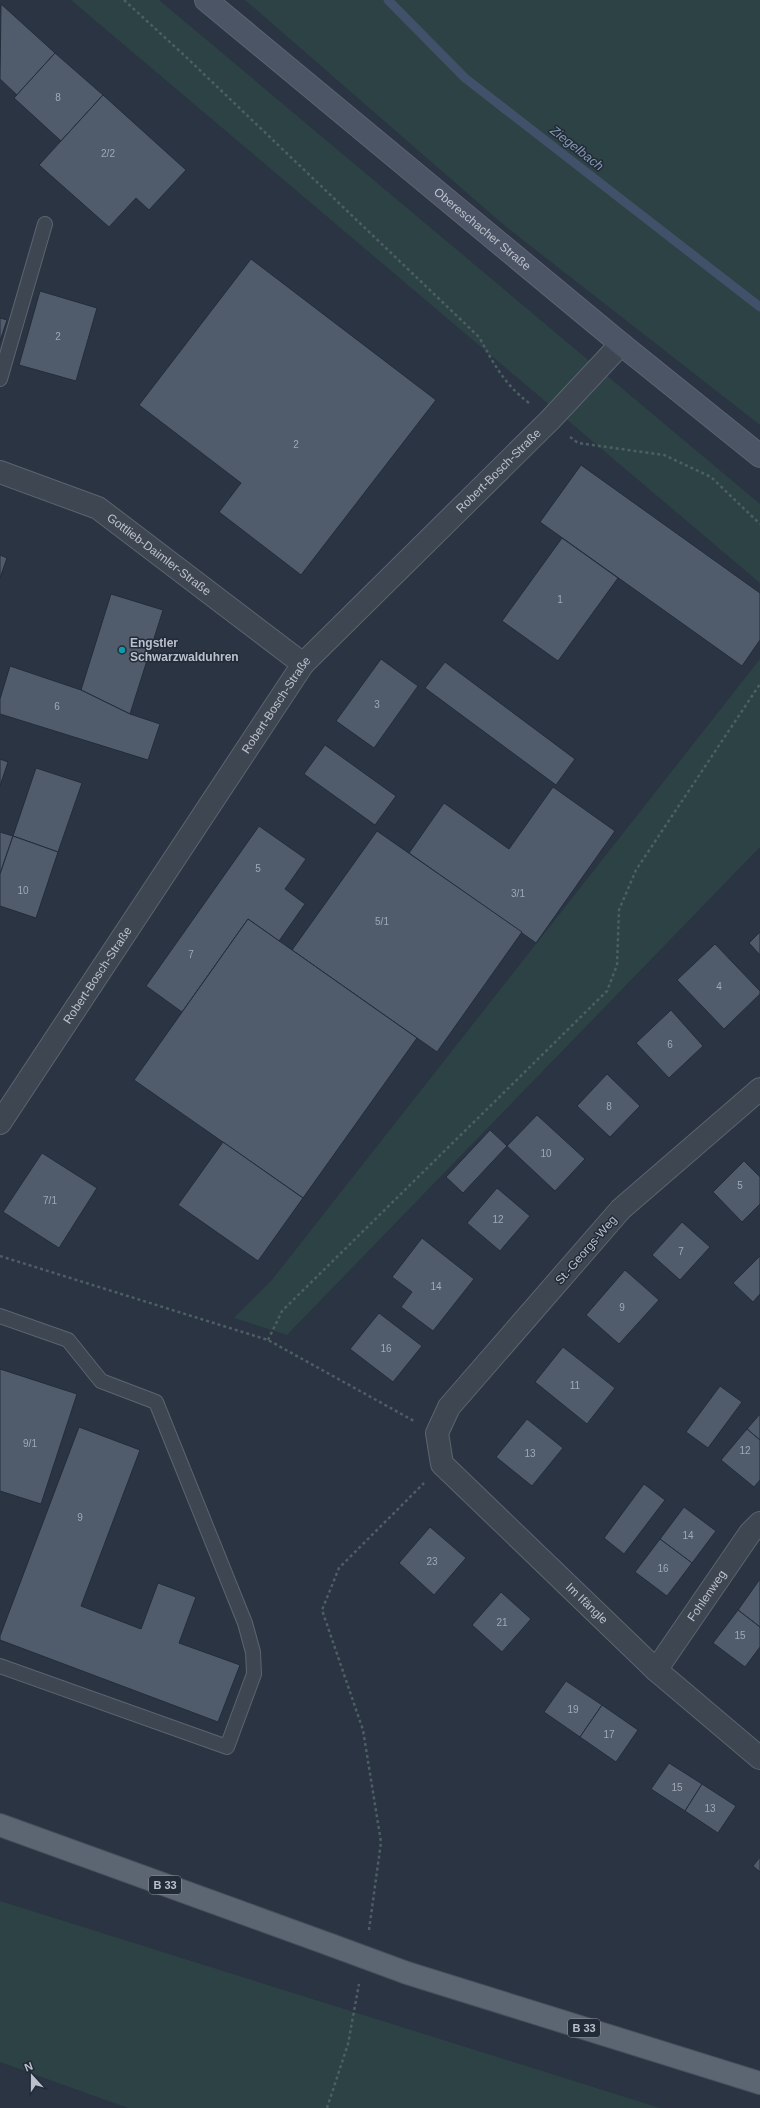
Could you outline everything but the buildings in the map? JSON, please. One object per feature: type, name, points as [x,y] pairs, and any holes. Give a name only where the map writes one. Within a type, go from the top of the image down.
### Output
[{"type":"main road","name":"Obereschacher Straße","points":[[206,0],[621,344],[760,456]]},
{"type":"main road","name":"B 33","points":[[0,1825],[407,1973],[760,2083]]},
{"type":"street","name":"Robert-Bosch-Straße","points":[[0,1123],[303,664],[550,420],[621,344]]},
{"type":"street","name":"Gottlieb-Daimler-Straße","points":[[0,472],[98,508],[303,664]]},
{"type":"street","name":"St.-Georgs-Weg","points":[[437,1433],[449,1407],[621,1209],[760,1089]]},
{"type":"street","points":[[437,1433],[442,1464]]},
{"type":"street","name":"Im Ifängle","points":[[442,1464],[656,1670],[760,1758]]},
{"type":"street","name":"Fohlenweg","points":[[656,1670],[750,1533],[760,1523]]},
{"type":"lane","points":[[0,379],[45,224]]},
{"type":"lane","points":[[0,1316],[68,1340],[101,1380],[156,1402],[245,1623],[253,1652],[254,1674],[227,1747],[0,1666]]},
{"type":"path","points":[[124,0],[191,61],[479,337],[498,372],[513,391]]},
{"type":"path","points":[[578,444],[664,455],[711,477],[760,524]]},
{"type":"path","points":[[268,1340],[282,1311],[607,991],[617,965],[619,910],[636,870],[760,684]]},
{"type":"path","points":[[0,1256],[268,1340],[437,1433]]},
{"type":"path","points":[[368,1932],[381,1842],[363,1730],[322,1610],[339,1568],[442,1464]]},
{"type":"path","points":[[327,2108],[348,2044],[360,1977]]},
{"type":"green space","points":[[71,0],[159,0],[760,504],[760,583]]},
{"type":"green space","points":[[245,0],[760,0],[760,425],[505,226]]},
{"type":"green space","points":[[760,659],[760,847],[287,1335],[234,1318],[271,1281]]},
{"type":"green space","points":[[0,1901],[660,2108],[128,2108],[0,2062]]},
{"type":"waterway","name":"Ziegelbach","points":[[388,0],[465,78],[760,307]]},
{"type":"place","name":"Engstler Schwarzwalduhren","points":[[122,650]]}]
